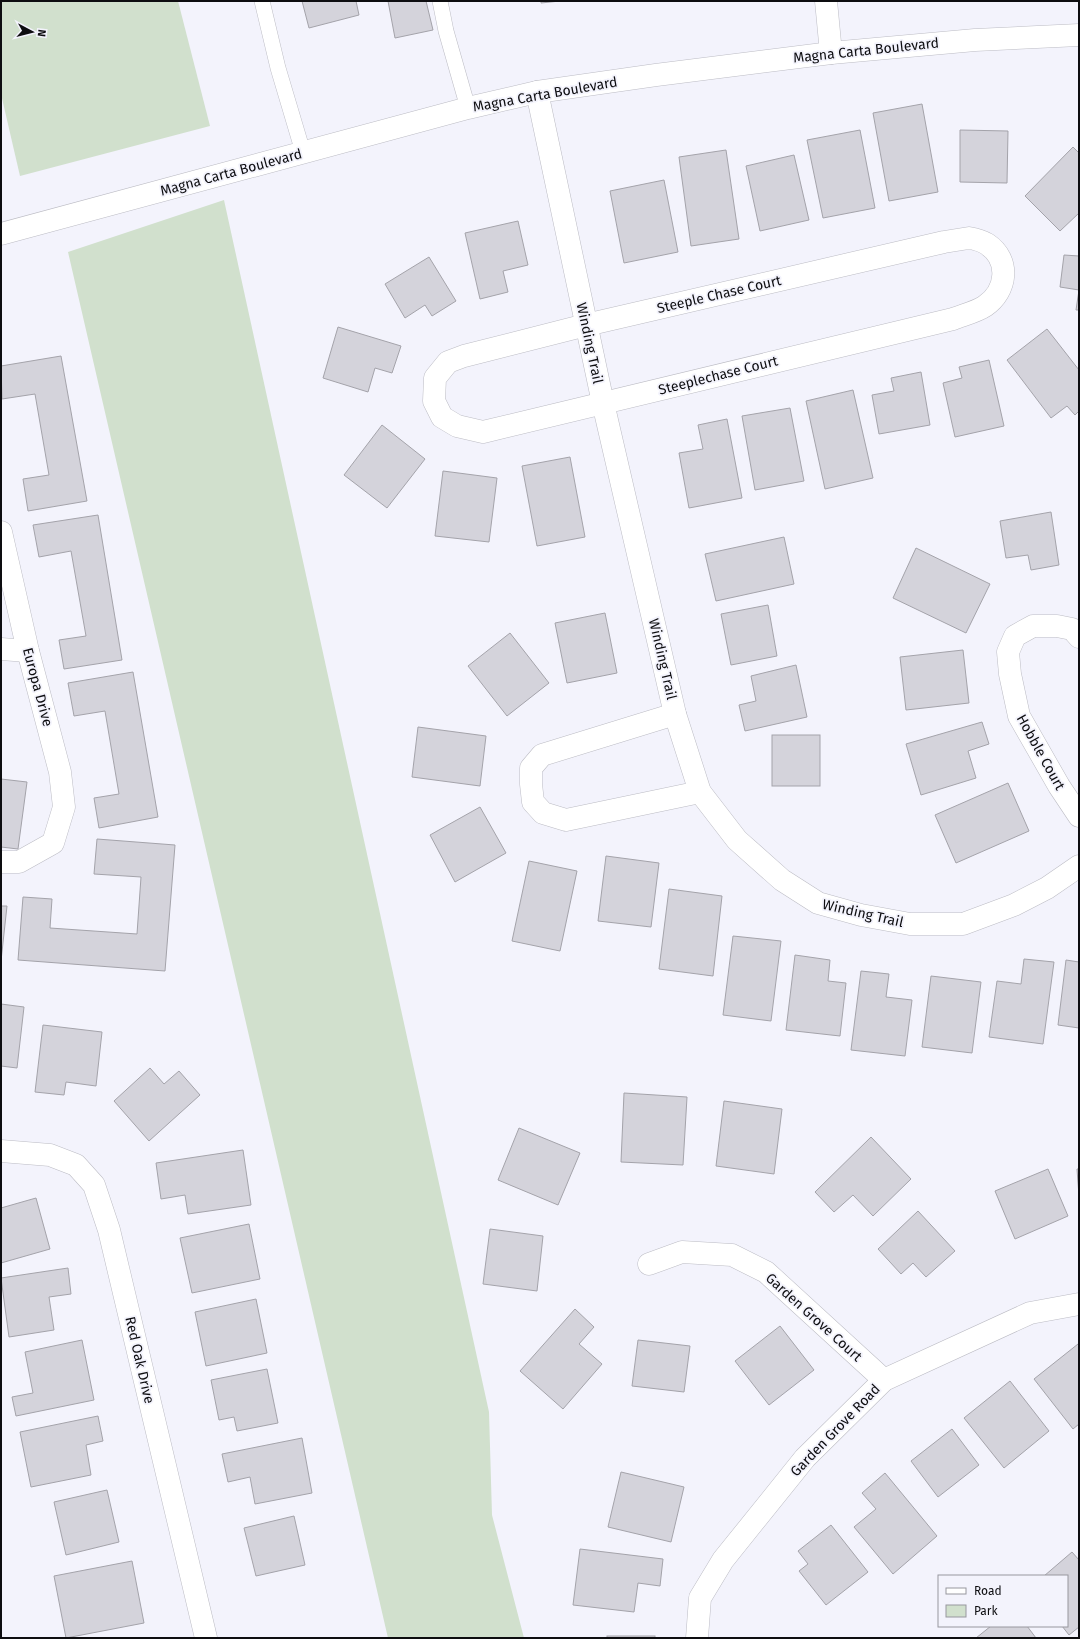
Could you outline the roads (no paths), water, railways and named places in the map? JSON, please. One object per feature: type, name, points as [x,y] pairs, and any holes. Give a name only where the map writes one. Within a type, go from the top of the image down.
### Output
[{"type":"street","points":[[826,1],[831,53]]},
{"type":"street","name":"Magna Carta Boulevard","points":[[1,234],[468,108],[537,92],[656,75],[831,53],[975,40],[1079,36]]},
{"type":"street","name":"Winding Trail","points":[[537,92],[586,325],[675,714],[700,792],[737,840],[782,880],[818,903],[861,915],[910,924],[963,924],[1014,905],[1047,888],[1079,866]]},
{"type":"street","name":"Steeple Chase Court","points":[[483,432],[457,426],[442,418],[434,401],[435,378],[448,362],[464,356],[586,325],[944,242],[969,238],[986,244],[1000,256],[1004,276],[998,295],[984,307],[953,319]]},
{"type":"street","name":"Steeplechase Court","points":[[483,432],[953,319]]},
{"type":"street","name":"Europa Drive","points":[[1,532],[28,651],[60,772],[64,807],[53,843],[19,862],[1,862]]},
{"type":"street","name":"Hobble Court","points":[[1079,636],[1072,629],[1057,626],[1033,626],[1015,636],[1008,652],[1010,674],[1019,716],[1059,786],[1079,816]]},
{"type":"street","points":[[1,649],[28,651]]},
{"type":"street","points":[[675,714],[542,755],[531,768],[533,802],[543,813],[566,820],[700,792]]},
{"type":"street","name":"Red Oak Drive","points":[[1,1150],[50,1155],[76,1165],[94,1185],[109,1230],[206,1638]]},
{"type":"street","name":"Garden Grove Court","points":[[649,1264],[682,1252],[732,1255],[766,1272],[884,1380]]},
{"type":"street","name":"Garden Grove Road","points":[[697,1638],[700,1598],[723,1560],[805,1458],[884,1380],[1030,1313],[1079,1304]]},
{"type":"lane","points":[[262,1],[278,68],[303,152]]},
{"type":"lane","points":[[440,1],[446,31],[468,108]]}]
